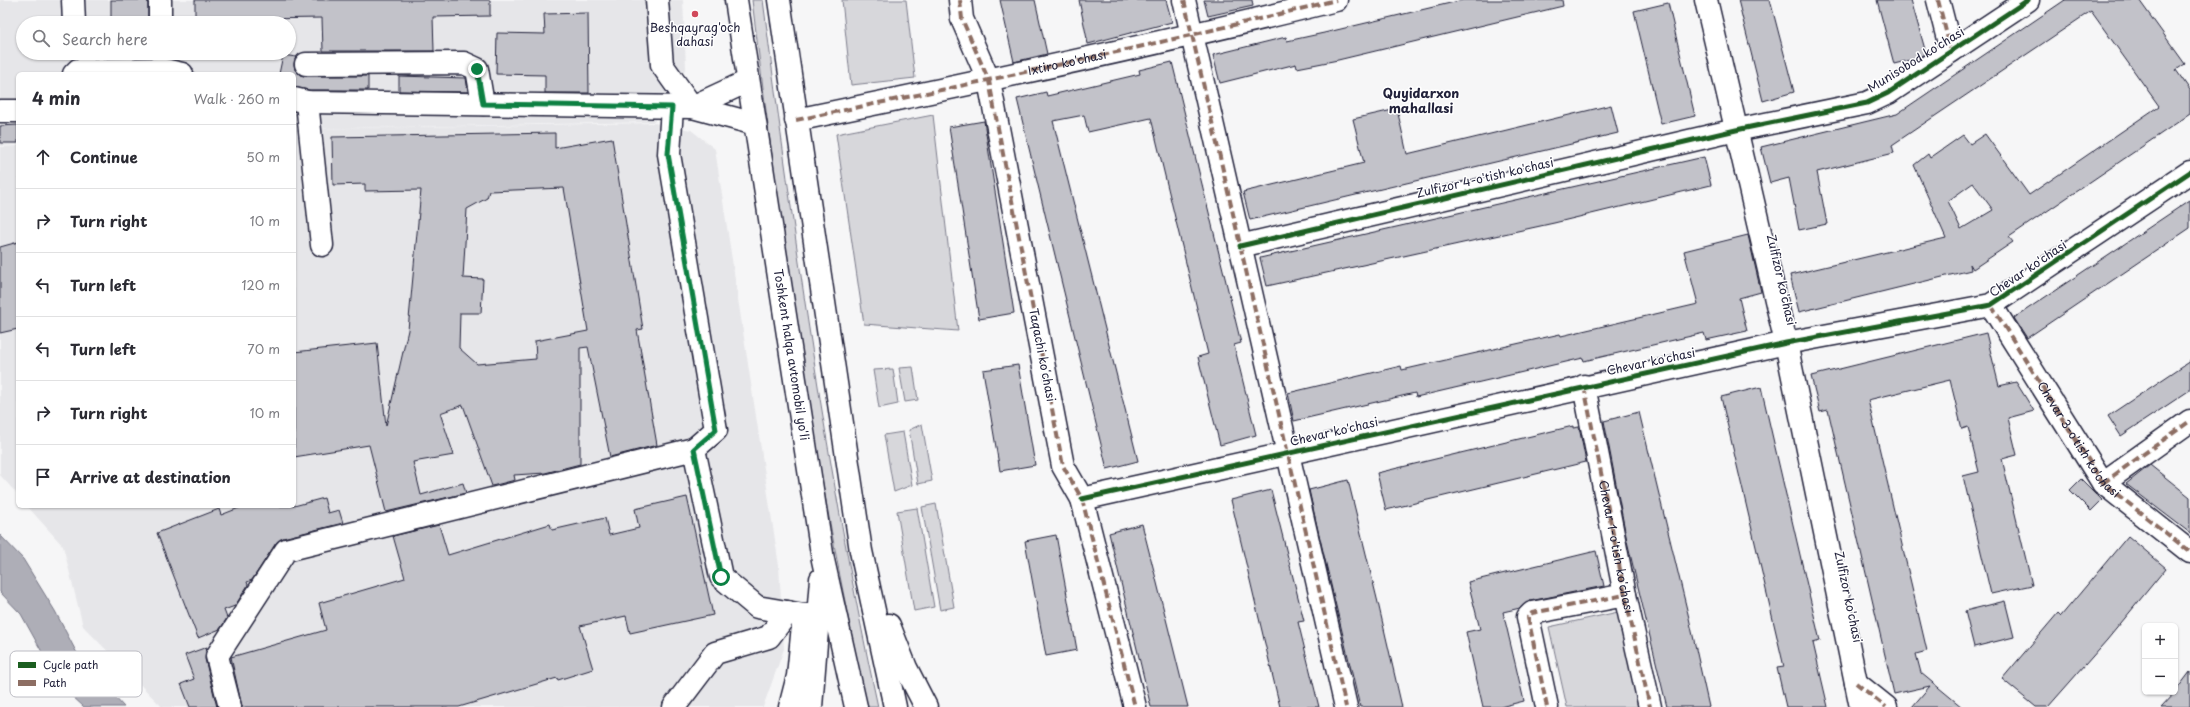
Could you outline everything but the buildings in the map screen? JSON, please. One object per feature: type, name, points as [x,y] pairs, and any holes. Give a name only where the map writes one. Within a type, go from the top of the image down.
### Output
[{"type":"main road","points":[[73,0],[74,16]]},
{"type":"main road","points":[[160,0],[160,16]]},
{"type":"main road","points":[[230,707],[217,656],[286,550],[694,449],[716,430],[668,154],[682,107],[662,65],[657,0]]},
{"type":"main road","name":"Toshkent halqa avtomobil yo'li","points":[[736,0],[823,560],[856,707]]},
{"type":"main road","points":[[779,0],[861,551],[895,707]]},
{"type":"main road","name":"Taqachi koʻchasi","points":[[960,0],[962,19],[989,81],[1063,466],[1082,499],[1135,707]]},
{"type":"main road","points":[[1184,0],[1346,707]]},
{"type":"main road","name":"Ixtiro ko'chasi","points":[[796,120],[989,81],[1192,36],[1336,0]]},
{"type":"main road","name":"Zulfizor ko'chasi","points":[[1706,0],[1786,343],[1861,707]]},
{"type":"main road","points":[[1938,0],[1951,51]]},
{"type":"main road","name":"Munisobod ko'chasi","points":[[1736,130],[1867,103],[1888,93],[2028,0]]},
{"type":"main road","points":[[76,66],[160,61],[179,72]]},
{"type":"main road","points":[[306,64],[464,64],[477,69],[483,104]]},
{"type":"main road","points":[[682,107],[748,80]]},
{"type":"main road","points":[[322,245],[300,100],[682,107],[755,124]]},
{"type":"main road","points":[[0,111],[16,111]]},
{"type":"main road","name":"Zulfizor 4-o'tish ko'chasi","points":[[1240,246],[1736,130]]},
{"type":"main road","name":"Chevar ko'chasi","points":[[1082,499],[1584,386],[1786,343],[1992,305],[2190,172]]},
{"type":"main road","name":"Chevar 3-o'tish ko'chasi","points":[[1992,305],[2103,483],[2190,552]]},
{"type":"main road","name":"Chevar 1-o'tish ko'chasi","points":[[1584,386],[1625,595],[1650,707]]},
{"type":"main road","points":[[2103,483],[2190,421]]},
{"type":"main road","points":[[694,449],[721,577],[757,607],[804,613]]},
{"type":"main road","points":[[861,551],[896,646],[926,707]]},
{"type":"main road","points":[[790,707],[798,676],[804,613],[823,560]]},
{"type":"main road","points":[[1547,707],[1528,616],[1532,613],[1625,595]]},
{"type":"main road","points":[[674,707],[715,653],[769,637],[804,613]]},
{"type":"main road","points":[[804,613],[812,707]]},
{"type":"main road","points":[[1856,683],[1886,707]]},
{"type":"shaded area","points":[[0,0],[683,0],[686,68],[654,122],[296,129],[296,72],[16,72],[16,145],[0,146]]},
{"type":"shaded area","points":[[752,0],[763,0],[787,178],[827,443],[878,707],[867,707],[816,443],[801,355],[775,178]]},
{"type":"shaded area","points":[[842,0],[906,0],[915,78],[851,85]]},
{"type":"shaded area","points":[[933,115],[958,331],[864,324],[836,134]]},
{"type":"shaded area","points":[[654,123],[691,130],[715,149],[779,566],[784,649],[763,707],[162,707],[142,686],[142,651],[107,651],[83,626],[63,546],[29,508],[296,508],[296,129]]},
{"type":"shaded area","points":[[16,146],[16,493],[0,475],[0,147]]},
{"type":"shaded area","points":[[913,367],[918,400],[905,402],[899,368]]},
{"type":"shaded area","points":[[893,369],[898,404],[879,408],[873,370]]},
{"type":"shaded area","points":[[922,424],[932,481],[918,484],[909,430]]},
{"type":"shaded area","points":[[903,432],[912,485],[894,492],[884,435]]},
{"type":"shaded area","points":[[936,504],[954,607],[940,610],[922,507]]},
{"type":"shaded area","points":[[917,508],[934,607],[914,611],[897,511]]},
{"type":"shaded area","points":[[0,535],[23,559],[55,611],[76,651],[41,651],[21,614],[0,592]]},
{"type":"shaded area","points":[[1618,612],[1638,707],[1567,707],[1549,627]]},
{"type":"shaded area","points":[[73,697],[115,697],[124,707],[84,707]]},
{"type":"marked path","points":[[960,0],[962,19],[989,81],[1063,466],[1082,499],[1135,707]]},
{"type":"marked path","points":[[1184,0],[1346,707]]},
{"type":"marked path","points":[[796,120],[1067,63],[1202,33],[1336,0]]},
{"type":"marked path","points":[[1938,0],[1951,51]]},
{"type":"marked path","points":[[1991,305],[2103,483],[2190,552]]},
{"type":"marked path","points":[[1584,386],[1625,595],[1650,707]]},
{"type":"marked path","points":[[2103,483],[2190,421]]},
{"type":"marked path","points":[[1547,707],[1528,617],[1532,613],[1625,595]]},
{"type":"marked path","points":[[1856,683],[1886,707]]},
{"type":"cycle path","points":[[1240,246],[1736,130],[1867,103],[1888,93],[2028,0]]},
{"type":"cycle path","points":[[1082,499],[1786,343],[1991,305],[2190,172]]},
{"type":"place","name":"Beshqayrag'och dahasi","points":[[695,14]]},
{"type":"district","name":"Quyidarxon mahallasi","points":[[1421,100]]},
{"type":"route","points":[[477,69],[483,104],[672,107],[668,154],[716,430],[694,449],[721,577]]}]
